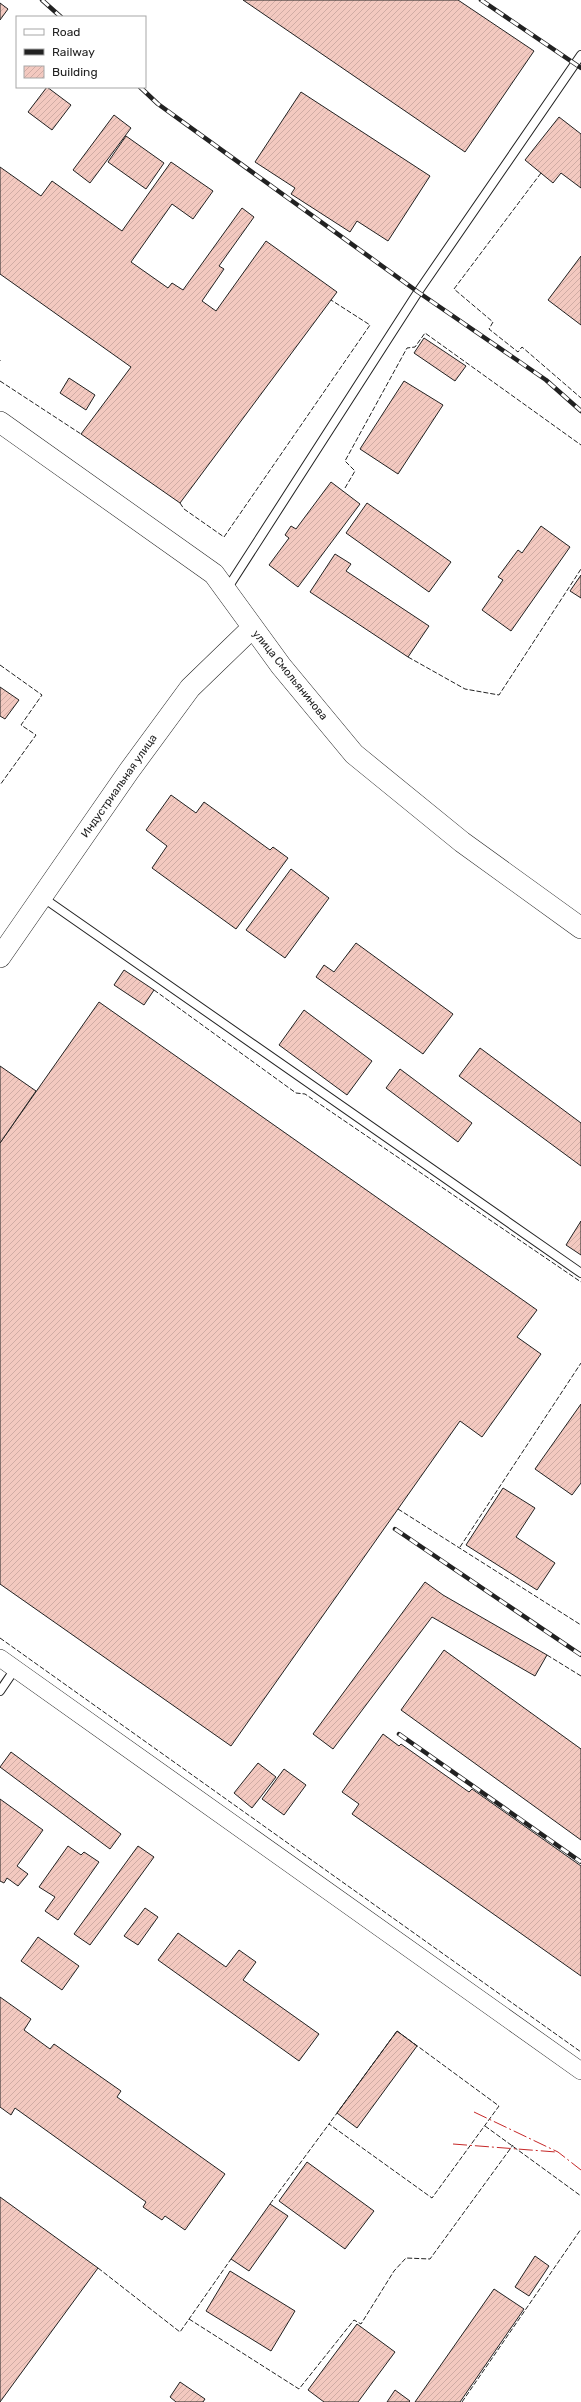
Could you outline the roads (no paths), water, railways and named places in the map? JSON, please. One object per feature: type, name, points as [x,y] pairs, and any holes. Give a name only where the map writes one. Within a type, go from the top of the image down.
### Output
[{"type":"street","name":"улица Смольянинова","points":[[0,422],[214,574],[252,628],[354,754],[462,842],[581,928]]},
{"type":"street","name":"Индустриальная улица","points":[[0,956],[129,771],[190,688],[252,628]]},
{"type":"street","points":[[0,1658],[581,2071]]},
{"type":"lane","points":[[226,590],[418,292],[581,55]]},
{"type":"lane","points":[[42,897],[581,1273]]},
{"type":"lane","points":[[0,1691],[15,1669]]},
{"type":"railway","points":[[42,0],[60,16]]},
{"type":"railway","points":[[481,0],[581,68]]},
{"type":"railway","points":[[141,88],[158,104],[418,292],[546,380],[581,411]]},
{"type":"railway","points":[[395,1529],[581,1655]]},
{"type":"railway","points":[[399,1734],[581,1862]]}]
